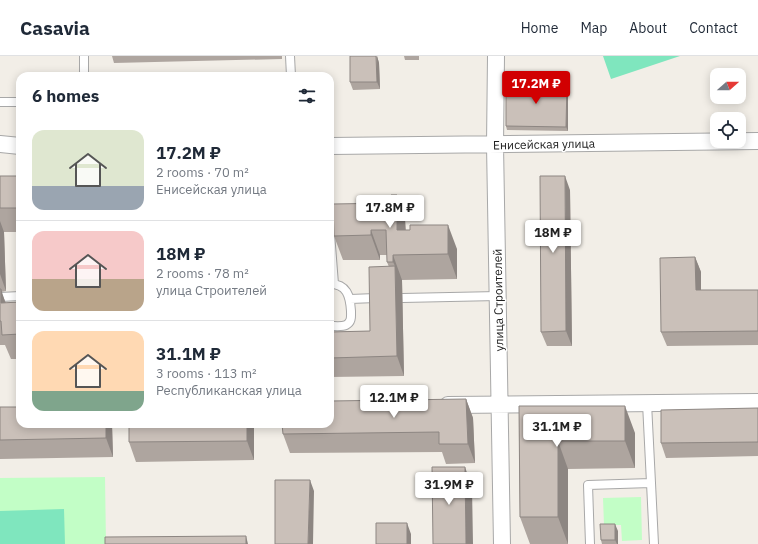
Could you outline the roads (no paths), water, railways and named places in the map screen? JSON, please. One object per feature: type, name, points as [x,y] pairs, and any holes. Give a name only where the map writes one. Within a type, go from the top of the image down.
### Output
[{"type":"street","name":"улица Строителей","points":[[496,56],[495,145],[502,544]]},
{"type":"street","name":"Енисейская улица","points":[[334,146],[758,141]]},
{"type":"street","points":[[0,144],[16,146]]},
{"type":"street","points":[[430,406],[758,402]]},
{"type":"lane","points":[[84,56],[84,72]]},
{"type":"lane","points":[[290,56],[291,72]]},
{"type":"lane","points":[[0,102],[16,102]]},
{"type":"lane","points":[[334,285],[344,288],[348,293],[350,299],[351,318],[345,326],[334,326]]},
{"type":"lane","points":[[0,297],[16,296]]},
{"type":"lane","points":[[402,298],[498,296]]},
{"type":"lane","points":[[350,299],[376,298]]},
{"type":"lane","points":[[647,403],[654,544]]},
{"type":"lane","points":[[590,544],[588,486],[651,483]]}]
